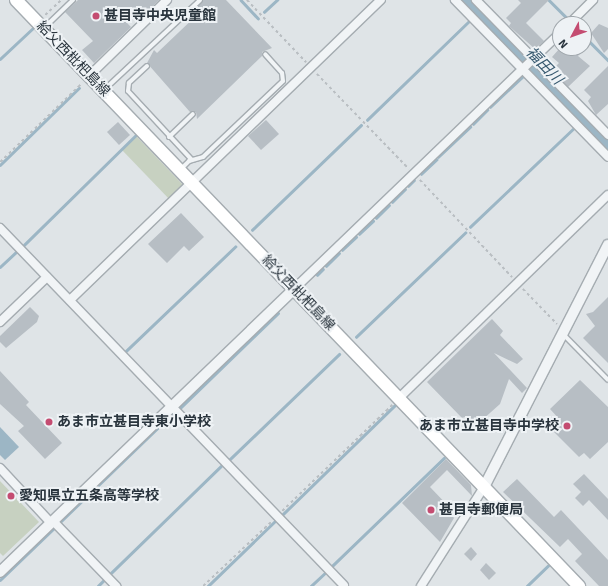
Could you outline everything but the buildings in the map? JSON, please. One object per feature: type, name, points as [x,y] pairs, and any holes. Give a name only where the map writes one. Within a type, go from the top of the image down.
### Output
[{"type":"main road","name":"給父西枇杷島線","points":[[16,0],[579,586]]},
{"type":"street","points":[[89,76],[167,0]]},
{"type":"street","points":[[70,300],[381,0]]},
{"type":"street","points":[[455,0],[608,156]]},
{"type":"street","points":[[476,0],[608,135]]},
{"type":"street","points":[[577,16],[593,0]]},
{"type":"street","points":[[0,572],[552,41]]},
{"type":"street","points":[[399,398],[608,194]]},
{"type":"street","points":[[0,228],[344,586]]},
{"type":"street","points":[[421,586],[484,487],[608,245]]},
{"type":"street","points":[[0,322],[47,277]]},
{"type":"street","points":[[0,468],[116,586]]},
{"type":"lane","points":[[40,26],[73,0]]},
{"type":"lane","points":[[103,91],[200,0]]},
{"type":"lane","points":[[180,170],[192,160],[203,157],[283,81],[282,73],[265,54]]},
{"type":"lane","points":[[147,66],[130,83],[128,91],[169,137],[192,160]]},
{"type":"lane","points":[[169,137],[193,114]]},
{"type":"lane","points":[[564,333],[608,380]]},
{"type":"path","points":[[40,26],[61,0]]},
{"type":"path","points":[[247,0],[564,333]]},
{"type":"path","points":[[0,162],[89,76]]},
{"type":"path","points":[[203,586],[399,398]]},
{"type":"green space","points":[[136,136],[185,187],[171,201],[122,150]]},
{"type":"green space","name":"愛知県立五条高等学校","points":[[0,481],[39,522],[3,556],[0,553]]},
{"type":"water","points":[[460,0],[472,0],[608,139],[608,151]]},
{"type":"water","points":[[0,427],[19,447],[5,460],[0,455]]},
{"type":"waterway","points":[[241,0],[258,18]]},
{"type":"waterway","points":[[264,12],[277,0]]},
{"type":"waterway","points":[[549,0],[565,16]]},
{"type":"waterway","points":[[367,120],[469,21]]},
{"type":"waterway","points":[[0,59],[32,29]]},
{"type":"waterway","points":[[592,44],[608,60]]},
{"type":"waterway","points":[[490,107],[523,76]]},
{"type":"waterway","points":[[0,165],[79,88]]},
{"type":"waterway","points":[[473,124],[487,110]]},
{"type":"waterway","points":[[252,230],[361,125]]},
{"type":"waterway","points":[[438,157],[470,127]]},
{"type":"waterway","points":[[470,227],[574,128]]},
{"type":"waterway","points":[[24,245],[135,136]]},
{"type":"waterway","points":[[421,174],[436,160]]},
{"type":"waterway","points":[[408,186],[414,180]]},
{"type":"waterway","points":[[392,202],[405,189]]},
{"type":"waterway","points":[[376,218],[389,205]]},
{"type":"waterway","points":[[359,234],[373,221]]},
{"type":"waterway","points":[[356,337],[465,233]]},
{"type":"waterway","points":[[342,250],[356,237]]},
{"type":"waterway","points":[[126,351],[235,247]]},
{"type":"waterway","points":[[0,267],[17,251]]},
{"type":"waterway","points":[[326,266],[339,253]]},
{"type":"waterway","points":[[317,275],[323,269]]},
{"type":"waterway","points":[[178,410],[278,313]]},
{"type":"waterway","points":[[228,461],[339,354]]},
{"type":"waterway","points":[[281,516],[394,406]]},
{"type":"waterway","points":[[59,523],[173,413]]},
{"type":"waterway","points":[[330,568],[444,458]]},
{"type":"waterway","points":[[111,573],[221,466]]},
{"type":"waterway","points":[[208,586],[276,520]]},
{"type":"waterway","points":[[0,580],[55,527]]},
{"type":"waterway","points":[[527,586],[548,566]]},
{"type":"waterway","points":[[311,586],[326,572]]},
{"type":"waterway","points":[[98,586],[104,580]]},
{"type":"place","name":"甚目寺中央児童館","points":[[96,16]]},
{"type":"place","name":"あま市立甚目寺東小学校","points":[[49,422]]},
{"type":"place","name":"あま市立甚目寺中学校","points":[[567,426]]},
{"type":"place","name":"愛知県立五条高等学校","points":[[11,496]]},
{"type":"place","name":"甚目寺郵便局","points":[[431,510]]},
{"type":"water label","name":"福田川","points":[[544,66]]}]
